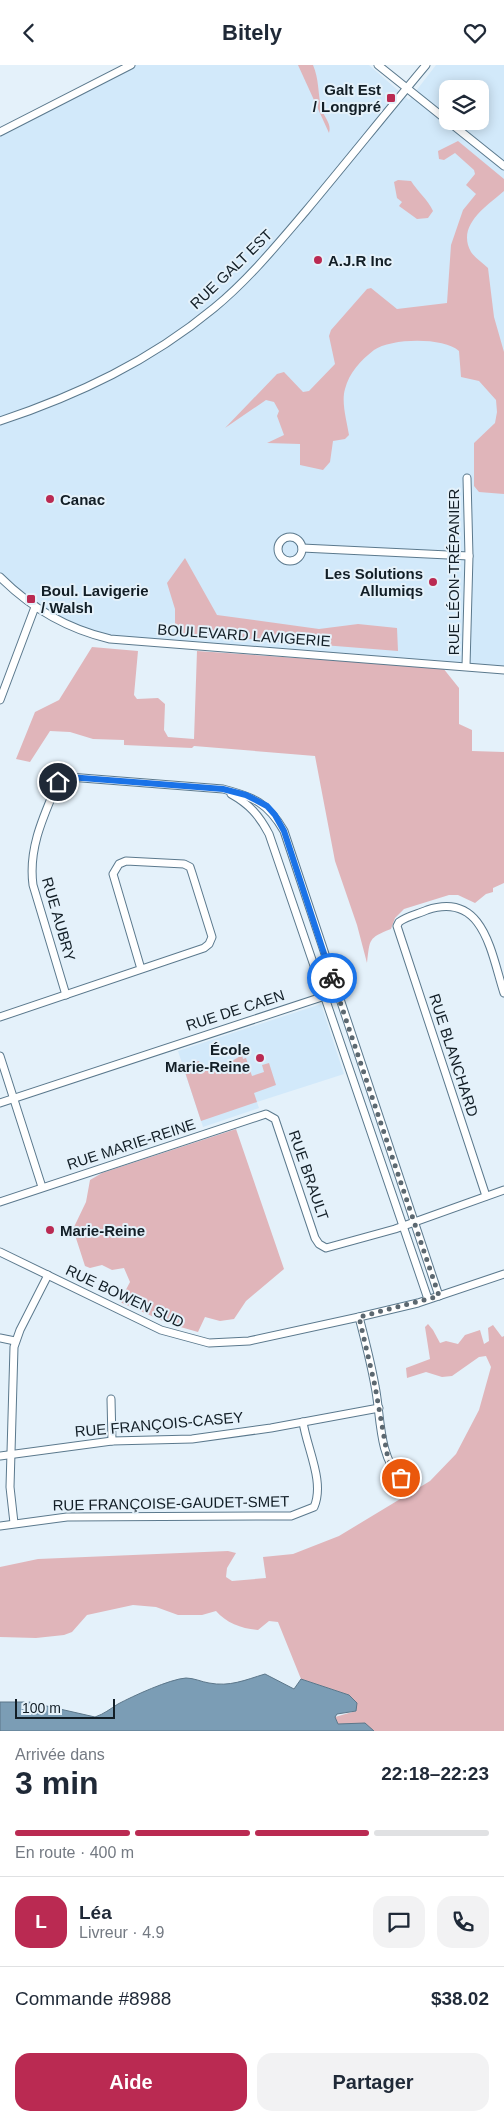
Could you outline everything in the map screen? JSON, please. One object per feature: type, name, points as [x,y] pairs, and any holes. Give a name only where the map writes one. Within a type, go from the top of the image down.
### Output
[{"type":"street","points":[[0,132],[131,65]]},
{"type":"street","points":[[378,65],[504,166]]},
{"type":"street","name":"RUE GALT EST","points":[[0,421],[70,396],[118,373],[169,342],[214,308],[270,253],[426,65]]},
{"type":"street","name":"RUE LÉON-TRÉPANIER","points":[[466,666],[469,556],[467,477]]},
{"type":"street","points":[[302,548],[469,556]]},
{"type":"street","name":"BOULEVARD LAVIGERIE","points":[[0,577],[35,607],[74,628],[110,639],[504,670]]},
{"type":"street","points":[[0,700],[35,607]]},
{"type":"street","name":"RUE AUBRY","points":[[66,995],[33,885],[31,870],[41,820],[58,782],[62,778],[223,789],[246,795],[267,806],[284,831],[439,1296]]},
{"type":"street","name":"RUE AUBRY","points":[[223,789],[248,804],[260,817],[270,834],[428,1299]]},
{"type":"street","points":[[0,1017],[204,949],[212,937],[190,867],[184,864],[126,861],[115,869],[113,874],[141,969]]},
{"type":"street","name":"RUE BLANCHARD","points":[[486,1196],[397,926],[399,922],[438,907],[451,906],[474,916],[484,931],[504,993]]},
{"type":"street","name":"RUE DE CAEN","points":[[0,1103],[337,992]]},
{"type":"street","points":[[0,1056],[42,1187]]},
{"type":"street","name":"RUE BRAULT","points":[[270,1114],[275,1119],[315,1238],[322,1246],[332,1247],[404,1226]]},
{"type":"street","name":"RUE MARIE-REINE","points":[[0,1201],[255,1116],[270,1114]]},
{"type":"street","points":[[404,1226],[504,1190]]},
{"type":"street","name":"RUE BOWEN SUD","points":[[0,1252],[166,1332],[209,1343],[249,1341],[359,1317],[439,1296],[504,1274]]},
{"type":"street","points":[[14,1523],[10,1494],[15,1341],[48,1275]]},
{"type":"street","points":[[359,1317],[388,1459],[392,1468],[401,1478]]},
{"type":"street","points":[[0,1338],[15,1341]]},
{"type":"street","points":[[111,1399],[112,1441]]},
{"type":"street","name":"RUE FRANÇOIS-CASEY","points":[[0,1456],[112,1441],[192,1439],[379,1408]]},
{"type":"street","name":"RUE FRANÇOISE-GAUDET-SMET","points":[[0,1526],[53,1518],[290,1516],[304,1512],[314,1507],[319,1496],[318,1483],[303,1422]]},
{"type":"shaded area","points":[[130,65],[369,65],[409,100],[436,65],[504,65],[504,670],[126,641],[58,621],[0,577],[0,132]]},
{"type":"shaded area","points":[[298,65],[313,65],[321,108],[329,124],[329,133]]},
{"type":"shaded area","points":[[458,141],[504,179],[504,191],[482,210],[470,225],[467,233],[467,242],[471,252],[488,268],[494,317],[504,352],[504,494],[479,492],[474,486],[474,443],[495,423],[497,412],[496,400],[479,381],[461,377],[459,351],[452,346],[442,343],[404,341],[392,343],[374,350],[360,363],[349,378],[344,394],[349,435],[345,439],[333,441],[330,462],[323,470],[300,465],[300,444],[267,443],[284,435],[277,416],[279,411],[274,402],[266,400],[225,428],[277,374],[284,372],[303,392],[309,391],[335,364],[329,336],[331,330],[367,289],[371,288],[397,309],[447,303],[451,245],[463,210],[476,194],[466,185],[475,174],[474,170],[455,153],[444,160],[439,159],[438,151]]},
{"type":"shaded area","points":[[398,180],[411,181],[426,200],[433,211],[428,218],[417,219],[399,206],[402,202],[397,198],[394,182]]},
{"type":"shaded area","points":[[185,558],[217,615],[319,629],[358,624],[397,628],[398,651],[175,633],[175,609],[167,583]]},
{"type":"shaded area","points":[[92,647],[138,651],[134,695],[137,699],[158,698],[165,704],[164,730],[168,737],[194,739],[197,651],[443,668],[459,688],[459,724],[472,730],[472,751],[504,752],[504,883],[493,888],[493,892],[486,894],[475,903],[458,895],[449,895],[404,909],[395,918],[391,929],[374,937],[370,944],[367,963],[357,925],[335,861],[315,756],[194,746],[192,748],[124,745],[124,740],[93,739],[70,732],[50,731],[30,762],[16,759],[35,712],[59,700]]},
{"type":"shaded area","name":"École Marie-Reine","points":[[321,1004],[344,1074],[257,1102],[259,1108],[203,1127],[178,1051]]},
{"type":"shaded area","points":[[242,1055],[243,1059],[246,1058],[252,1076],[264,1072],[262,1065],[269,1063],[276,1085],[254,1093],[257,1102],[201,1121],[183,1066],[199,1061],[201,1068],[206,1069],[216,1063],[217,1066],[233,1063],[232,1061]]},
{"type":"shaded area","points":[[236,1129],[284,1269],[246,1301],[234,1319],[220,1321],[205,1317],[198,1332],[170,1324],[122,1303],[120,1301],[130,1282],[124,1268],[112,1270],[102,1265],[90,1268],[85,1266],[74,1232],[74,1227],[86,1202],[90,1180],[102,1173]]},
{"type":"shaded area","points":[[428,1324],[440,1343],[446,1341],[458,1344],[465,1335],[480,1330],[484,1344],[489,1341],[488,1328],[493,1325],[502,1337],[504,1336],[504,1731],[374,1731],[360,1725],[338,1724],[335,1717],[356,1711],[349,1695],[301,1679],[278,1622],[269,1621],[258,1630],[241,1627],[230,1622],[216,1611],[202,1615],[178,1615],[156,1607],[133,1605],[87,1615],[72,1632],[64,1635],[36,1638],[0,1637],[0,1567],[38,1559],[228,1551],[236,1553],[227,1568],[226,1577],[232,1581],[266,1578],[263,1557],[293,1554],[339,1536],[430,1481],[456,1454],[479,1410],[491,1367],[486,1356],[479,1357],[452,1376],[442,1377],[426,1372],[407,1378],[406,1368],[430,1359],[425,1327]]},
{"type":"shaded area","points":[[265,1674],[294,1689],[301,1679],[349,1695],[357,1703],[356,1711],[337,1714],[335,1717],[338,1724],[365,1723],[374,1731],[0,1731],[0,1702],[29,1702],[95,1717],[142,1693],[179,1679],[189,1678],[209,1683],[224,1684]]},
{"type":"way so far","points":[[332,978],[439,1296],[359,1317],[375,1386],[388,1459],[395,1473],[401,1478]]},
{"type":"place","name":"Galt Est / Longpré","points":[[391,98]]},
{"type":"place","name":"A.J.R Inc","points":[[318,260]]},
{"type":"place","name":"Canac","points":[[50,499]]},
{"type":"place","name":"Les Solutions Allumiqs","points":[[433,582]]},
{"type":"place","name":"Boul. Lavigerie / Walsh","points":[[31,599]]},
{"type":"place","name":"École Marie-Reine","points":[[260,1058]]},
{"type":"place","name":"Marie-Reine","points":[[50,1230]]},
{"type":"route","points":[[58,782],[62,778],[69,777],[223,789],[246,795],[267,806],[275,815],[284,831],[332,978]]}]
